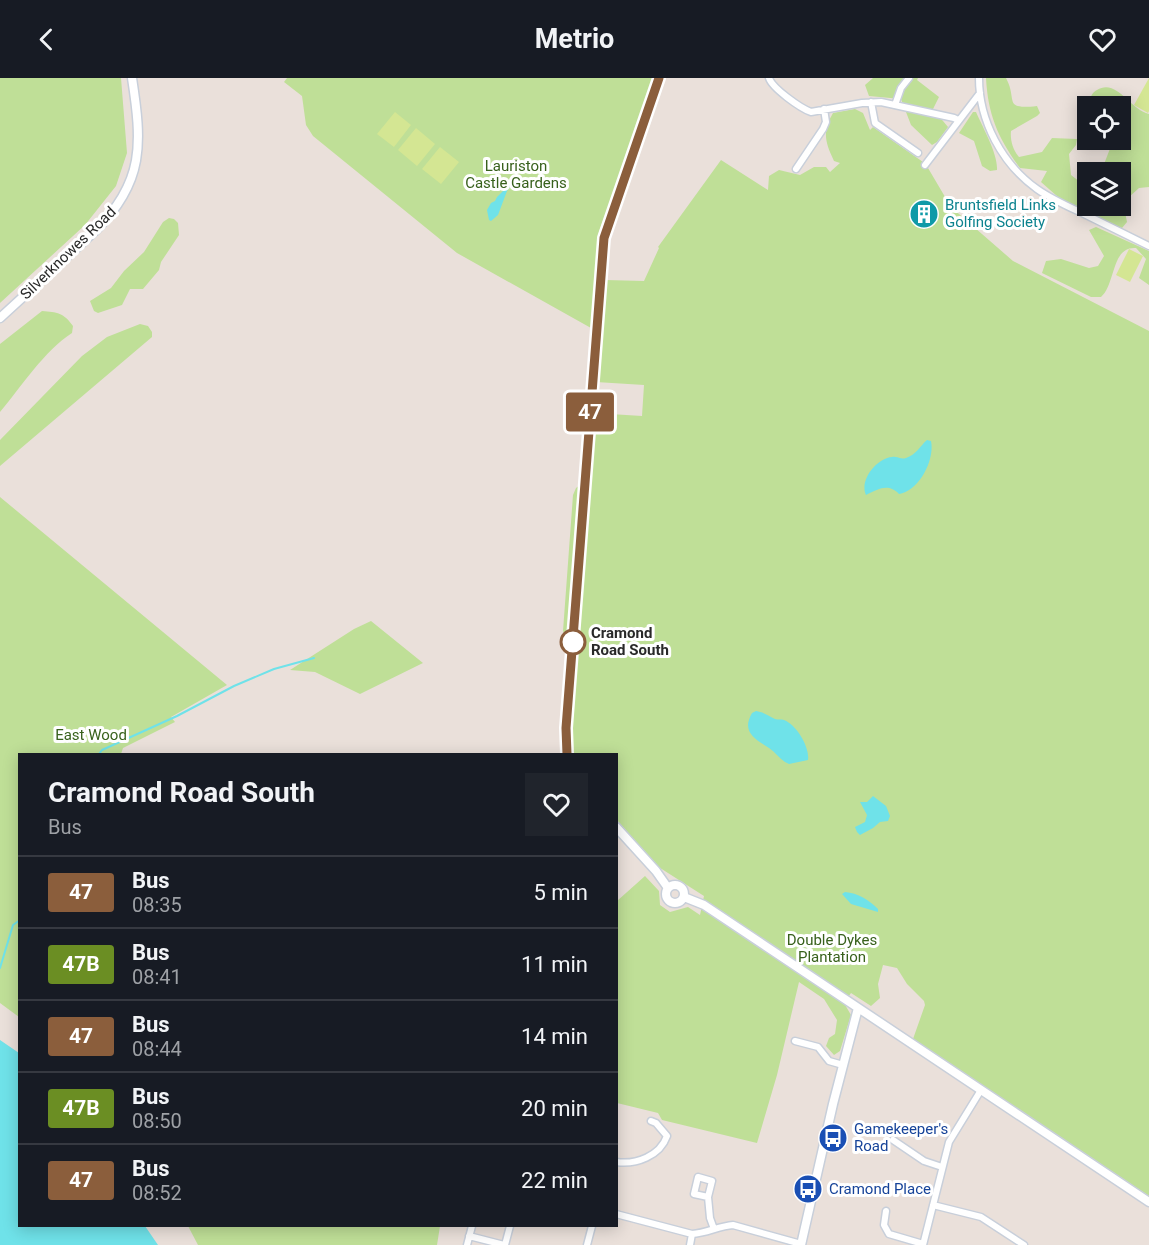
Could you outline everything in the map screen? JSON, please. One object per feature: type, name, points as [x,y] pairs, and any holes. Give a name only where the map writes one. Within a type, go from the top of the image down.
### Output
[{"type":"street","name":"Silverknowes Road","points":[[0,318],[107,220],[129,186],[138,153],[137,112],[132,78]]},
{"type":"street","points":[[567,753],[566,728],[604,238],[659,78]]},
{"type":"street","points":[[769,78],[771,84],[811,112],[871,102],[895,105],[958,120]]},
{"type":"street","points":[[895,105],[901,88],[909,78]]},
{"type":"street","points":[[979,78],[986,117],[994,137],[1008,161],[1023,178],[1047,196],[1149,246]]},
{"type":"street","points":[[926,165],[980,93]]},
{"type":"street","points":[[871,102],[875,123],[918,153]]},
{"type":"street","points":[[796,169],[805,162],[823,129],[826,122],[824,109]]},
{"type":"street","points":[[618,829],[656,871],[668,888]]},
{"type":"street","points":[[672,885],[680,886],[684,890],[684,897],[678,903],[671,902],[666,897],[668,888],[672,885]]},
{"type":"street","points":[[684,897],[704,905],[1149,1202]]},
{"type":"street","points":[[618,1215],[692,1234],[701,1234],[724,1225],[733,1225],[801,1244],[858,1008]]},
{"type":"street","points":[[795,1041],[818,1047],[829,1061],[843,1065]]},
{"type":"street","points":[[886,1211],[884,1225],[889,1234],[923,1244],[952,1134],[981,1090]]},
{"type":"street","points":[[618,1162],[627,1163],[644,1159],[661,1148],[667,1136],[656,1123],[651,1121]]},
{"type":"street","points":[[893,1140],[924,1161],[942,1167]]},
{"type":"street","points":[[708,1197],[710,1218],[714,1229]]},
{"type":"street","points":[[933,1205],[981,1217],[1024,1245]]},
{"type":"street","points":[[467,1245],[472,1227]]},
{"type":"street","points":[[469,1236],[505,1245],[510,1227]]},
{"type":"street","points":[[587,1245],[592,1227]]},
{"type":"street","points":[[690,1245],[692,1234]]},
{"type":"green space","points":[[0,78],[121,78],[127,153],[116,186],[85,225],[0,303]]},
{"type":"green space","name":"Lauriston Castle Gardens","points":[[287,78],[654,78],[599,232],[591,328],[457,253],[313,136],[306,125],[302,96],[284,82]]},
{"type":"green space","points":[[873,78],[918,78],[917,80],[939,97],[933,109],[948,127],[937,142],[932,145],[911,125],[901,99],[869,96],[865,85]]},
{"type":"green space","points":[[986,78],[1006,78],[1015,105],[1037,106],[1040,113],[1037,116],[1011,131],[1012,145],[1019,157],[1042,152],[1052,138],[1077,139],[1076,145],[1069,154],[1071,175],[1077,180],[1077,207],[1058,197],[1041,182],[1047,171],[1020,168],[1000,136],[992,115]]},
{"type":"green space","points":[[1149,78],[1149,111],[1148,113],[1134,105]]},
{"type":"green space","points":[[1104,87],[1117,91],[1123,96],[1092,96]]},
{"type":"green space","points":[[1131,103],[1149,114],[1149,187],[1139,188],[1131,195],[1131,162],[1105,162],[1109,150],[1131,150]]},
{"type":"green space","name":"Double Dykes Plantation","points":[[855,109],[863,113],[870,130],[873,127],[923,162],[951,207],[1013,261],[1149,331],[1149,1196],[913,1039],[925,1005],[924,1001],[907,984],[897,968],[883,965],[878,984],[880,998],[871,1006],[851,993],[844,1003],[851,1015],[840,1051],[834,1055],[826,1046],[829,1038],[835,1034],[837,1020],[824,999],[799,982],[777,1075],[757,1143],[662,1120],[658,1113],[618,1103],[618,900],[645,876],[659,891],[660,905],[670,912],[688,907],[700,915],[704,896],[657,866],[618,821],[618,753],[569,753],[574,643],[566,637],[563,631],[573,495],[576,488],[590,477],[594,413],[642,416],[644,385],[596,382],[605,280],[644,281],[658,247],[721,160],[768,190],[769,176],[779,170],[800,175],[814,167],[826,167],[830,172],[840,163],[834,161],[826,137],[827,126],[833,113]]},
{"type":"green space","points":[[395,112],[411,125],[394,147],[377,134]]},
{"type":"green space","points":[[973,112],[976,112],[990,141],[997,170],[990,171],[982,166],[974,141],[959,133]]},
{"type":"green space","points":[[416,128],[435,144],[417,166],[398,150]]},
{"type":"green space","points":[[440,147],[459,162],[441,184],[422,169]]},
{"type":"green space","points":[[1094,216],[1126,216],[1127,222],[1122,228]]},
{"type":"green space","points":[[169,218],[178,223],[179,235],[161,262],[159,270],[143,289],[130,289],[122,305],[98,313],[94,311],[90,301],[111,288],[124,271],[144,252],[163,222]]},
{"type":"green space","points":[[1096,227],[1149,251],[1149,285],[1139,278],[1146,259],[1136,248],[1122,253],[1106,291],[1101,297],[1091,297],[1042,273],[1046,261],[1061,259],[1089,268],[1098,266],[1104,256],[1089,230]]},
{"type":"green space","points":[[1129,249],[1143,256],[1130,282],[1116,275]]},
{"type":"green space","points":[[42,311],[63,316],[73,326],[72,333],[52,349],[0,412],[0,344]]},
{"type":"green space","points":[[140,324],[148,326],[152,337],[0,466],[0,440],[82,356],[107,337]]},
{"type":"green space","name":"East Wood","points":[[0,497],[227,685],[171,717],[175,722],[123,748],[121,753],[18,753],[18,1016],[0,1003]]},
{"type":"green space","points":[[371,621],[423,663],[360,694],[315,672],[290,670],[354,629]]},
{"type":"green space","points":[[189,1227],[440,1227],[437,1245],[198,1245]]},
{"type":"water","points":[[516,178],[507,191],[498,215],[491,221],[489,220],[487,210],[491,203]]},
{"type":"water","points":[[927,440],[931,441],[932,449],[928,465],[913,487],[899,494],[887,488],[866,495],[865,483],[875,466],[886,458],[909,457]]},
{"type":"water","points":[[756,711],[775,719],[784,720],[794,727],[805,743],[808,760],[789,764],[755,738],[748,725],[752,713]]},
{"type":"water","points":[[873,796],[886,806],[890,816],[888,821],[880,822],[860,835],[855,827],[865,822],[867,815],[860,802],[867,802]]},
{"type":"water","points":[[845,892],[867,900],[878,909],[878,912],[851,904],[842,894]]},
{"type":"water","points":[[0,1040],[18,1052],[18,1227],[146,1227],[158,1245],[0,1245]]},
{"type":"waterway","points":[[100,753],[234,686],[274,669],[314,658]]},
{"type":"waterway","points":[[0,968],[13,925],[18,921]]},
{"type":"bus line","name":"47","points":[[567,753],[566,728],[604,238],[659,78]]},
{"type":"place","name":"Bruntsfield Links Golfing Society","points":[[924,214]]},
{"type":"place","name":"Cramond Road South","points":[[573,642]]},
{"type":"place","name":"Gamekeeper's Road","points":[[833,1138]]},
{"type":"place","name":"Cramond Place","points":[[808,1189]]}]
